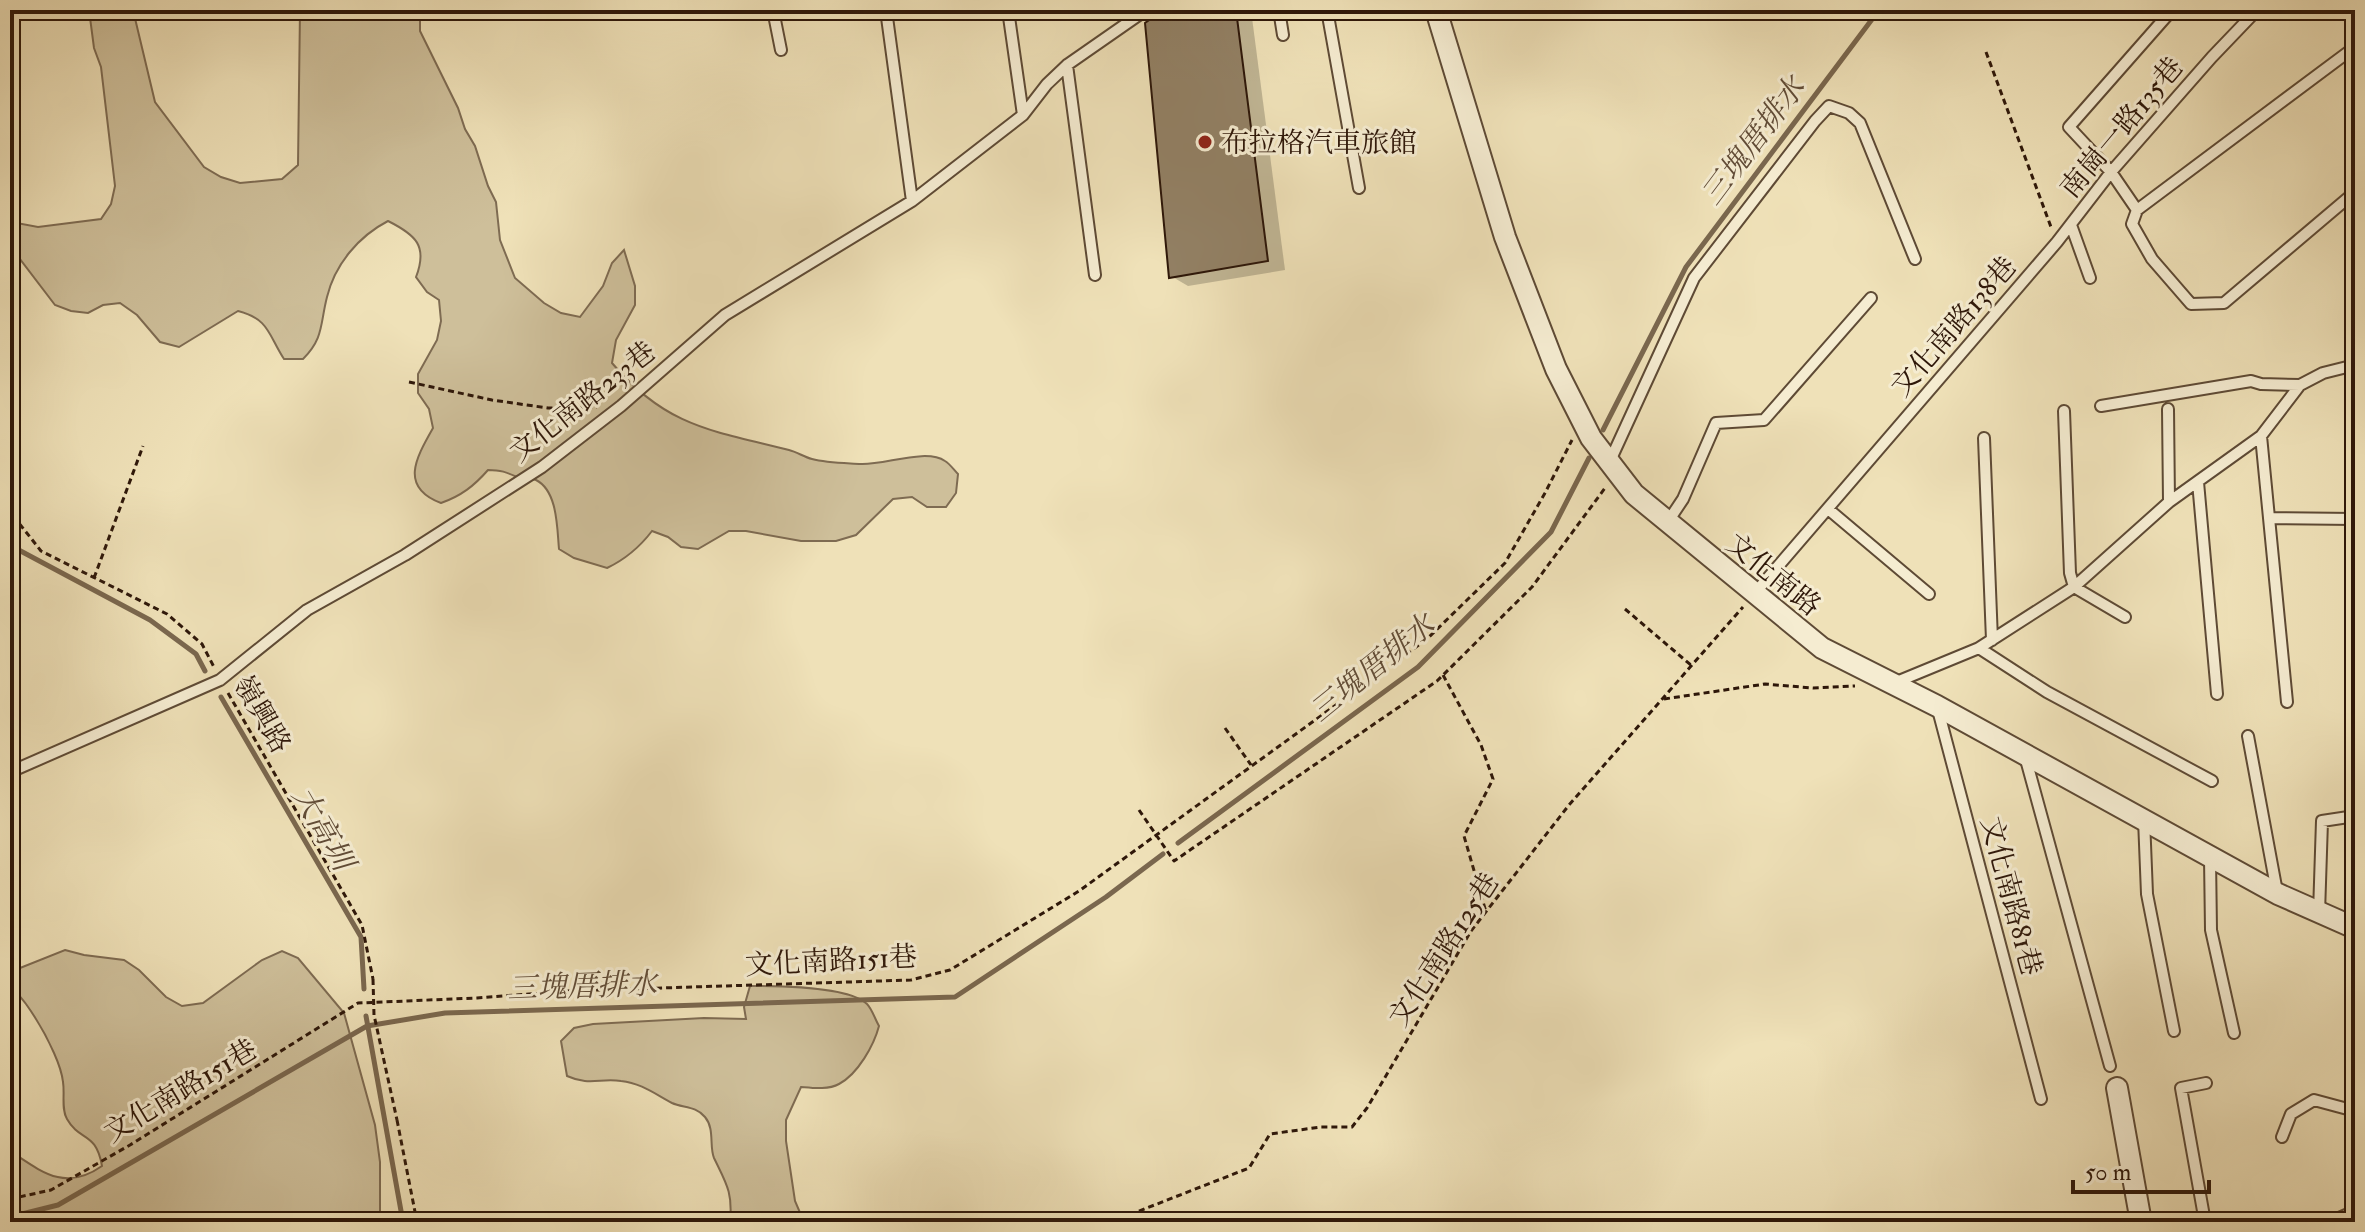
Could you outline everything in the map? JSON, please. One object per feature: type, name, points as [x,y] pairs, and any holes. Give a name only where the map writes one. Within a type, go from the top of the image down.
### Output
[{"type":"street","name":"文化南路","points":[[1436,10],[1505,237],[1556,369],[1591,438],[1634,494],[1753,595],[1822,648],[1937,706],[2278,894],[2355,928]]},
{"type":"street","points":[[2117,1088],[2141,1222]]},
{"type":"lane","points":[[773,10],[781,50]]},
{"type":"lane","points":[[886,10],[912,201]]},
{"type":"lane","points":[[1008,10],[1023,115]]},
{"type":"lane","name":"文化南路233巷","points":[[10,772],[220,680],[307,610],[405,555],[542,467],[621,406],[725,315],[912,201],[1023,115],[1047,84],[1067,65],[1135,14],[1146,10]]},
{"type":"lane","points":[[1279,10],[1283,35]]},
{"type":"lane","points":[[1327,10],[1359,188]]},
{"type":"lane","points":[[2137,210],[2111,172],[2069,127],[2172,10]]},
{"type":"lane","name":"南崗一路135巷","points":[[2057,242],[2111,172],[2256,10]]},
{"type":"lane","points":[[2355,47],[2137,210],[2132,224],[2152,259],[2191,304],[2224,303],[2355,192]]},
{"type":"lane","points":[[1067,65],[1095,275]]},
{"type":"lane","points":[[1614,467],[1694,278],[1829,106],[1849,113],[1860,123],[1915,259]]},
{"type":"lane","points":[[2071,225],[2090,278]]},
{"type":"lane","name":"文化南路138巷","points":[[1753,595],[2057,242]]},
{"type":"lane","points":[[1667,523],[1683,499],[1716,423],[1764,420],[1871,298]]},
{"type":"lane","points":[[1892,684],[1979,648],[2074,587],[2169,502],[2261,436],[2300,385],[2323,373],[2355,365]]},
{"type":"lane","points":[[2101,406],[2251,381],[2300,385]]},
{"type":"lane","points":[[2168,409],[2169,502]]},
{"type":"lane","points":[[2064,411],[2070,573],[2074,587],[2125,617]]},
{"type":"lane","points":[[2261,436],[2287,702]]},
{"type":"lane","points":[[1984,438],[1992,640]]},
{"type":"lane","points":[[2198,482],[2217,694]]},
{"type":"lane","points":[[1828,509],[1929,594]]},
{"type":"lane","points":[[2269,518],[2355,519]]},
{"type":"lane","points":[[1979,648],[2047,692],[2212,781]]},
{"type":"lane","name":"文化南路81巷","points":[[1937,706],[2041,1099]]},
{"type":"lane","points":[[2248,736],[2278,894]]},
{"type":"lane","points":[[2024,754],[2110,1066]]},
{"type":"lane","points":[[2319,913],[2322,821],[2355,816]]},
{"type":"lane","points":[[2144,819],[2147,894],[2174,1031]]},
{"type":"lane","points":[[2210,855],[2211,930],[2234,1033]]},
{"type":"lane","points":[[2205,1222],[2181,1088],[2206,1083]]},
{"type":"lane","points":[[2282,1137],[2291,1114],[2314,1100],[2355,1111]]},
{"type":"lane","points":[[2330,1222],[2355,1211]]},
{"type":"path","points":[[1986,52],[2057,242]]},
{"type":"path","points":[[409,382],[492,400],[548,408],[621,406]]},
{"type":"path","name":"文化南路151巷","points":[[10,1199],[51,1190],[130,1145],[358,1003],[567,991],[911,980],[950,970],[1079,891],[1427,639],[1505,563],[1582,419]]},
{"type":"path","points":[[94,578],[143,446]]},
{"type":"path","points":[[1139,810],[1174,861],[1443,675],[1532,587],[1614,467]]},
{"type":"path","name":"嶺興路","points":[[10,496],[15,518],[41,551],[167,614],[202,644],[362,925],[373,979],[374,1015],[417,1222]]},
{"type":"path","name":"文化南路125巷","points":[[1111,1222],[1249,1168],[1270,1134],[1321,1127],[1352,1127],[1367,1108],[1471,931],[1569,805],[1753,595]]},
{"type":"path","points":[[1625,609],[1692,666]]},
{"type":"path","points":[[1443,675],[1481,745],[1493,779],[1464,836],[1486,912]]},
{"type":"path","points":[[1664,699],[1765,684],[1813,688],[1858,686]]},
{"type":"path","points":[[1225,728],[1251,765]]},
{"type":"shaded area","points":[[89,10],[133,10],[155,102],[204,167],[240,183],[282,179],[298,165],[300,10],[420,10],[420,31],[475,146],[496,202],[500,240],[515,278],[544,303],[561,313],[580,317],[603,286],[612,263],[624,250],[635,286],[635,305],[616,340],[612,363],[632,384],[672,414],[692,423],[812,459],[871,464],[916,456],[937,457],[947,462],[958,474],[956,493],[946,507],[927,507],[912,497],[893,499],[856,535],[836,541],[801,541],[729,531],[698,549],[681,547],[668,537],[652,531],[632,552],[607,568],[574,558],[559,549],[552,501],[543,485],[536,480],[488,470],[467,490],[441,503],[420,489],[415,471],[421,450],[433,428],[429,409],[418,393],[418,374],[437,340],[441,321],[439,300],[427,292],[416,277],[421,257],[417,243],[406,231],[388,221],[358,243],[342,262],[327,297],[318,337],[303,359],[284,359],[262,323],[238,311],[179,347],[160,342],[137,315],[120,303],[103,305],[88,313],[55,305],[10,246],[10,231],[17,223],[38,227],[101,219],[111,204],[115,186],[101,67],[94,48]]},
{"type":"shaded area","points":[[65,950],[124,960],[139,970],[166,997],[182,1006],[203,1003],[262,960],[282,951],[298,958],[344,1013],[375,1125],[380,1162],[380,1222],[10,1222],[10,1151],[43,1172],[65,1178],[77,1178],[102,1166],[96,1147],[67,1119],[57,1060],[10,978],[10,972]]},
{"type":"shaded area","points":[[750,986],[812,988],[858,998],[867,1004],[879,1026],[869,1050],[853,1073],[830,1087],[801,1087],[786,1120],[795,1201],[804,1222],[730,1222],[728,1188],[713,1153],[710,1127],[701,1113],[628,1082],[582,1081],[567,1076],[561,1041],[574,1028],[593,1024],[704,1018],[746,1019],[744,1007]]},
{"type":"building","name":"布拉格汽車旅館","points":[[1163,10],[1236,10],[1268,261],[1169,278],[1145,23]]},
{"type":"waterway","name":"三塊厝排水","points":[[1603,430],[1686,267],[1879,10]]},
{"type":"waterway","name":"三塊厝排水","points":[[1178,843],[1418,667],[1551,532],[1589,458]]},
{"type":"waterway","name":"大高圳","points":[[10,522],[15,548],[150,620],[196,654],[205,671]]},
{"type":"waterway","name":"大高圳","points":[[221,697],[361,937],[364,989]]},
{"type":"waterway","name":"三塊厝排水","points":[[10,1217],[58,1205],[367,1026],[445,1013],[955,997],[1106,897],[1163,854]]},
{"type":"waterway","name":"大高圳","points":[[366,1016],[403,1222]]},
{"type":"place","name":"布拉格汽車旅館","points":[[1205,142]]}]
